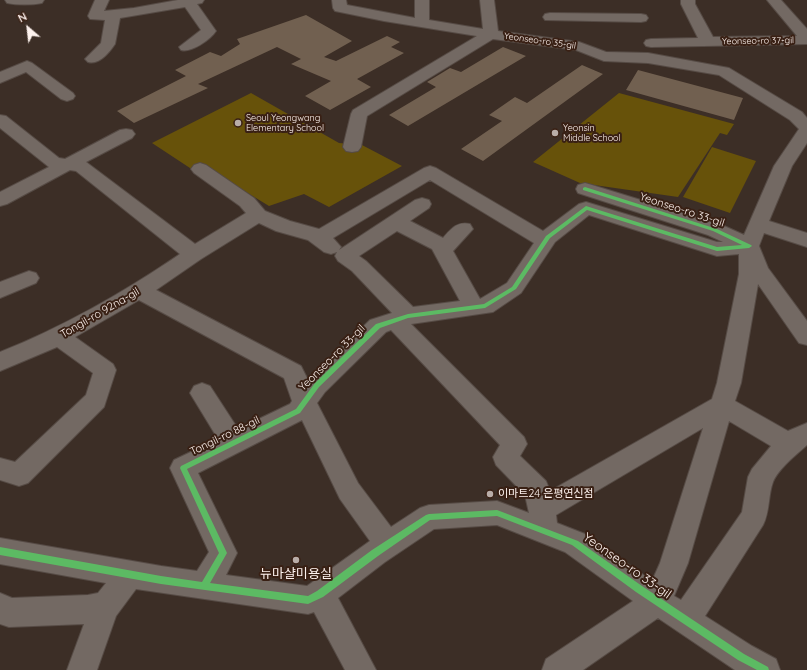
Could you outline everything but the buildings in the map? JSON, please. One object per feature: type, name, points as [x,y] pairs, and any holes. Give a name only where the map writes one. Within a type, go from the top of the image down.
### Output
[{"type":"street","points":[[12,0],[37,0]]},
{"type":"street","points":[[102,0],[95,16],[157,9],[193,1],[209,31],[186,47]]},
{"type":"street","points":[[422,0],[422,24]]},
{"type":"street","name":"Yeonseo-ro 35-gil","points":[[487,0],[491,34]]},
{"type":"street","name":"Yeonseo-ro 37-gil","points":[[688,0],[688,4],[708,42],[807,39]]},
{"type":"street","name":"Yeonseo-ro 37-gil","points":[[774,0],[807,39]]},
{"type":"street","name":"Yeonseo-ro 35-gil","points":[[340,4],[422,24],[579,46],[604,56],[658,60],[724,71],[796,116],[807,127]]},
{"type":"street","points":[[550,17],[639,12],[658,60]]},
{"type":"street","points":[[93,58],[108,44],[113,15]]},
{"type":"street","points":[[352,147],[358,114],[491,34]]},
{"type":"street","points":[[652,43],[708,42]]},
{"type":"street","points":[[0,78],[22,61],[67,96]]},
{"type":"street","points":[[0,120],[54,163],[69,163],[81,166],[194,254]]},
{"type":"street","points":[[807,130],[783,166],[767,200],[754,236],[759,271],[807,337]]},
{"type":"street","points":[[0,200],[126,134]]},
{"type":"street","points":[[200,169],[247,202],[258,215],[283,226],[315,235],[359,266],[401,318],[515,444],[505,457],[537,489],[544,520],[722,405],[798,439],[780,453],[761,477],[754,516],[685,620]]},
{"type":"street","points":[[319,238],[430,172],[545,242]]},
{"type":"street","name":"Yeonseo-ro 33-gil","points":[[585,189],[715,230],[754,236]]},
{"type":"street","points":[[345,256],[422,204]]},
{"type":"street","name":"Yeonseo-ro 33-gil","points":[[304,401],[317,385],[378,326],[401,318],[485,306],[514,288],[548,237],[586,208],[717,249],[754,236]]},
{"type":"street","name":"Tongil-ro 92na-gil","points":[[0,362],[42,345],[140,290],[194,254],[258,215]]},
{"type":"street","points":[[396,222],[439,244],[474,308]]},
{"type":"street","points":[[442,250],[463,229]]},
{"type":"street","points":[[754,236],[807,240]]},
{"type":"street","name":"Yeonseo-ro 33-gil","points":[[557,670],[658,601],[674,563],[729,383],[749,274],[754,236]]},
{"type":"street","points":[[0,290],[29,278]]},
{"type":"street","name":"Yeonseo-ro 33-gil","points":[[140,290],[293,372],[304,401],[349,491],[388,544]]},
{"type":"street","points":[[0,469],[19,475],[96,400],[105,370],[58,336]]},
{"type":"street","points":[[202,393],[234,443]]},
{"type":"street","name":"Tongil-ro 88-gil","points":[[204,586],[223,553],[183,468],[298,411],[304,401]]},
{"type":"street","name":"Yeonseo-ro 33-gil","points":[[320,594],[388,544],[429,517],[497,513],[544,520],[685,620],[741,657],[765,670]]},
{"type":"street","points":[[0,551],[130,575],[308,600],[320,594],[361,670]]},
{"type":"street","points":[[82,670],[106,606],[130,575]]},
{"type":"street","points":[[0,607],[9,613],[88,609],[106,606]]},
{"type":"shaded area","points":[[251,93],[339,143],[362,145],[402,166],[329,207],[304,194],[269,206],[202,165],[193,170],[152,143]]},
{"type":"shaded area","points":[[619,93],[734,124],[727,135],[720,133],[678,197],[580,183],[533,162]]},
{"type":"shaded area","points":[[712,147],[756,161],[730,213],[683,197]]},
{"type":"cycle path","points":[[204,586],[223,553],[183,468],[298,411],[317,385],[378,326],[408,316],[485,306],[514,288],[548,237],[586,208],[717,249],[749,246],[715,230],[585,189]]},
{"type":"cycle path","points":[[0,551],[161,580],[308,600],[320,594],[375,553],[429,517],[497,513],[575,543],[639,589],[741,657],[765,670]]},
{"type":"place","name":"Seoul Yeongwang Elementary School","points":[[238,123]]},
{"type":"place","name":"Yeonsin Middle School","points":[[555,133]]},
{"type":"place","name":"이마트24 은평연신점","points":[[490,494]]},
{"type":"place","name":"뉴마샬미용실","points":[[296,560]]}]
